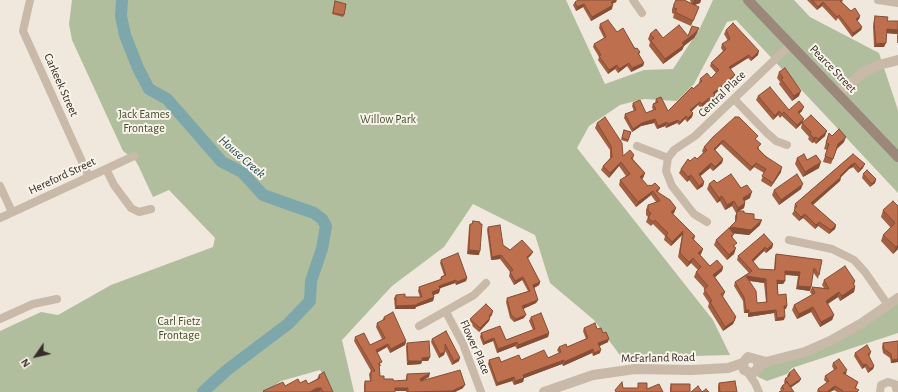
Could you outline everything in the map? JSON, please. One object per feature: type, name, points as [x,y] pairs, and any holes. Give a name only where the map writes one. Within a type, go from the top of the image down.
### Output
[{"type":"main road","name":"Pearce Street","points":[[748,0],[898,157]]},
{"type":"street","name":"Carkeek Street","points":[[30,0],[23,31],[89,177]]},
{"type":"street","points":[[633,0],[642,13]]},
{"type":"street","points":[[878,0],[898,2]]},
{"type":"street","name":"Central Place","points":[[668,158],[674,150],[695,136],[791,44]]},
{"type":"street","points":[[840,96],[858,75],[874,67],[898,60]]},
{"type":"street","points":[[734,99],[767,133],[786,145]]},
{"type":"street","points":[[637,146],[668,158],[666,171],[669,182],[694,214],[707,222]]},
{"type":"street","name":"Hereford Street","points":[[0,218],[134,156]]},
{"type":"street","points":[[106,169],[114,185],[131,208],[139,212],[151,209]]},
{"type":"street","points":[[0,186],[12,212]]},
{"type":"street","points":[[790,240],[832,249],[854,260],[865,272],[888,305]]},
{"type":"street","name":"Flower Place","points":[[419,326],[474,295],[486,284]]},
{"type":"street","name":"McFarland Road","points":[[549,391],[593,375],[635,369],[691,370],[753,366],[805,352],[830,341],[862,323],[898,298]]},
{"type":"street","points":[[0,319],[34,304],[57,299]]},
{"type":"street","name":"Flower Place","points":[[446,312],[463,344],[481,392]]},
{"type":"street","points":[[753,366],[759,392]]},
{"type":"street","points":[[880,392],[882,385],[888,382],[895,384],[897,392]]},
{"type":"green space","name":"Willow Park","points":[[72,0],[566,0],[605,84],[644,70],[673,69],[700,28],[713,0],[794,0],[810,17],[879,53],[898,110],[898,193],[736,20],[727,22],[694,84],[677,101],[644,99],[620,105],[589,126],[577,148],[713,320],[730,355],[622,358],[594,320],[550,283],[535,235],[473,204],[444,247],[392,286],[342,340],[354,392],[333,392],[320,370],[281,381],[266,392],[0,392],[0,331],[41,312],[58,315],[111,285],[213,247],[215,238],[169,190],[153,197],[135,160],[123,151],[72,40],[69,24]]},
{"type":"green space","points":[[898,302],[898,333],[792,368],[787,374],[767,381],[758,377],[757,373],[761,368],[792,359]]},
{"type":"building","points":[[578,0],[615,0],[611,2],[613,5],[592,17],[584,4],[577,7],[575,2]]},
{"type":"building","points":[[676,0],[684,0],[699,7],[693,21],[675,12],[677,9],[674,8]]},
{"type":"building","points":[[812,0],[841,0],[840,1],[851,11],[855,8],[860,16],[856,19],[862,27],[853,33],[839,15],[837,17],[823,2],[818,7]]},
{"type":"building","points":[[335,1],[346,4],[344,15],[333,13]]},
{"type":"building","points":[[875,16],[888,17],[887,21],[898,21],[898,30],[887,29],[886,43],[876,44],[874,23]]},
{"type":"building","points":[[608,20],[617,32],[623,28],[635,49],[637,48],[640,52],[638,53],[644,63],[632,68],[629,63],[619,69],[617,65],[609,70],[599,56],[601,55],[594,44],[606,37],[600,24]]},
{"type":"building","points":[[733,23],[759,51],[752,58],[749,55],[729,67],[735,75],[713,93],[715,95],[710,100],[709,98],[702,104],[700,102],[690,110],[693,113],[688,118],[686,116],[680,122],[678,120],[668,124],[667,122],[658,126],[655,119],[642,123],[633,129],[625,114],[636,110],[633,103],[640,100],[646,113],[656,109],[653,104],[658,102],[656,99],[661,97],[668,111],[692,87],[693,89],[702,81],[700,79],[707,73],[711,78],[719,70],[711,63],[726,49],[722,44],[730,39],[726,30]]},
{"type":"building","points":[[679,25],[688,36],[692,26],[699,28],[682,43],[684,45],[665,59],[651,41],[654,38],[650,34],[656,29],[663,38]]},
{"type":"building","points":[[785,68],[801,91],[794,96],[781,79],[783,78],[779,72]]},
{"type":"building","points":[[770,87],[789,110],[799,101],[804,107],[798,112],[804,119],[797,125],[784,112],[782,114],[779,111],[775,116],[758,96]]},
{"type":"building","points":[[811,115],[827,131],[818,139],[816,137],[814,138],[810,134],[811,132],[802,123]]},
{"type":"building","points":[[605,117],[622,143],[623,156],[630,150],[634,155],[631,158],[645,173],[640,177],[648,186],[655,183],[660,188],[656,191],[670,200],[676,208],[671,212],[695,236],[692,238],[703,249],[698,253],[710,266],[717,260],[723,267],[713,275],[725,292],[721,294],[736,317],[734,318],[735,320],[725,327],[704,289],[708,286],[696,272],[701,267],[693,258],[689,262],[680,253],[683,231],[672,242],[666,235],[668,233],[655,220],[653,222],[648,218],[651,213],[648,211],[648,205],[660,201],[653,191],[638,202],[620,180],[630,174],[621,162],[610,173],[603,166],[612,157],[611,146],[597,123]]},
{"type":"building","points":[[735,117],[739,117],[758,136],[755,139],[761,144],[757,148],[765,156],[782,167],[773,183],[762,176],[766,169],[756,163],[752,167],[723,140],[714,149],[723,159],[715,167],[711,163],[699,174],[704,182],[699,186],[691,175],[688,177],[681,169],[688,159],[690,161],[695,157],[697,159],[707,150],[704,147]]},
{"type":"building","points":[[839,129],[846,137],[838,144],[833,159],[825,156],[829,144],[826,143],[829,133],[832,136]]},
{"type":"building","points":[[624,130],[631,132],[628,140],[622,138]]},
{"type":"building","points":[[804,154],[807,160],[816,155],[821,162],[805,172],[797,158]]},
{"type":"building","points":[[853,154],[865,164],[860,169],[855,163],[851,165],[840,176],[841,177],[811,203],[836,225],[831,230],[819,222],[816,225],[805,214],[801,217],[794,210],[797,206],[795,204]]},
{"type":"building","points":[[867,170],[876,179],[872,184],[863,174]]},
{"type":"building","points":[[731,174],[741,188],[747,185],[752,192],[743,198],[745,203],[738,208],[734,201],[727,205],[722,196],[719,198],[709,184],[714,180],[717,183]]},
{"type":"building","points":[[797,174],[803,184],[781,200],[774,190]]},
{"type":"building","points":[[893,201],[898,206],[898,245],[896,247],[883,235],[895,223],[883,210]]},
{"type":"building","points":[[737,211],[744,211],[744,213],[754,214],[754,219],[762,220],[751,230],[730,227],[736,221]]},
{"type":"building","points":[[473,221],[480,222],[480,224],[482,224],[480,251],[469,250],[470,224],[472,224]]},
{"type":"building","points":[[500,225],[503,245],[510,250],[522,240],[533,252],[527,257],[540,282],[533,285],[538,300],[522,306],[526,315],[516,319],[511,315],[507,298],[530,291],[523,277],[515,281],[510,272],[513,270],[501,255],[492,257],[488,227]]},
{"type":"building","points":[[729,228],[734,234],[731,236],[737,243],[733,246],[736,248],[729,255],[716,240]]},
{"type":"building","points":[[764,234],[773,244],[767,249],[765,247],[752,260],[759,269],[775,270],[776,254],[822,260],[819,275],[814,268],[811,287],[798,286],[800,272],[785,271],[785,281],[777,280],[778,295],[786,294],[787,306],[784,306],[785,317],[777,318],[776,310],[749,313],[749,310],[746,310],[744,297],[735,282],[752,271],[738,256]],"holes":[[[746,276],[766,279],[767,302],[757,303],[756,291]]]},
{"type":"building","points":[[458,253],[467,278],[439,286],[440,289],[432,292],[434,297],[417,305],[396,306],[396,295],[405,294],[405,297],[422,297],[419,287],[442,279],[441,277],[446,275],[441,260]]},
{"type":"building","points":[[845,266],[855,281],[853,283],[855,287],[842,296],[839,292],[826,301],[834,315],[821,322],[813,307],[799,314],[794,305],[815,293],[812,287],[829,289],[824,280]]},
{"type":"building","points":[[486,304],[493,311],[489,316],[490,318],[480,328],[470,319]]},
{"type":"building","points":[[393,312],[406,341],[391,349],[388,344],[376,350],[382,362],[379,363],[380,376],[384,376],[384,379],[393,379],[394,381],[407,380],[407,374],[430,373],[420,379],[421,381],[460,370],[465,385],[452,391],[408,392],[408,388],[395,388],[395,392],[365,392],[365,381],[371,381],[371,371],[375,371],[355,337],[364,333],[370,345],[385,338],[377,323],[385,319],[384,317]]},
{"type":"building","points":[[541,313],[549,333],[518,345],[517,342],[498,349],[494,338],[484,342],[481,333],[500,326],[506,340],[535,329],[531,317]]},
{"type":"building","points":[[595,323],[597,329],[601,328],[603,333],[606,332],[609,339],[598,343],[601,350],[594,353],[593,349],[564,362],[564,360],[523,375],[524,378],[515,381],[514,377],[497,383],[489,360],[499,357],[501,362],[519,355],[521,360],[544,350],[548,358],[561,352],[559,347],[566,344],[567,347],[588,338],[584,328]]},
{"type":"building","points":[[446,331],[460,358],[454,361],[445,344],[445,352],[440,354],[432,339]]},
{"type":"building","points":[[429,341],[430,357],[422,358],[422,361],[408,361],[407,343]]},
{"type":"building","points":[[898,341],[898,359],[892,360],[891,354],[884,349],[883,343]]},
{"type":"building","points":[[867,345],[871,352],[868,354],[874,366],[870,369],[866,364],[863,365],[855,353]]},
{"type":"building","points":[[839,359],[847,370],[843,373],[858,382],[855,388],[859,390],[857,392],[842,392],[843,391],[835,386],[828,392],[820,392],[818,389],[829,381],[825,376],[837,368],[833,363]]},
{"type":"building","points":[[794,369],[801,379],[790,386],[785,379]]},
{"type":"building","points":[[324,372],[333,392],[323,392],[321,388],[317,388],[310,392],[263,391],[283,382],[285,386],[298,379],[300,383],[306,380],[308,384],[320,378],[319,375]]},
{"type":"building","points":[[735,381],[737,392],[720,392],[719,383]]},
{"type":"building","points":[[622,382],[623,388],[638,388],[638,383],[647,383],[647,389],[659,384],[663,392],[616,392],[615,390]]},
{"type":"building","points":[[787,382],[794,392],[779,392],[784,389],[782,386]]},
{"type":"building","points":[[671,384],[690,384],[690,392],[671,392]]},
{"type":"building","points":[[698,386],[702,392],[691,392]]},
{"type":"building","points":[[706,389],[709,392],[702,392]]},
{"type":"waterway","name":"House Creek","points":[[122,0],[121,16],[125,35],[138,68],[149,89],[167,99],[222,162],[242,172],[263,195],[314,213],[322,219],[326,226],[322,249],[311,281],[310,301],[288,324],[227,370],[203,392]]},
{"type":"park label","name":"Jack Eames Frontage","points":[[144,121]]},
{"type":"park label","name":"Carl Fietz Frontage","points":[[179,328]]}]
